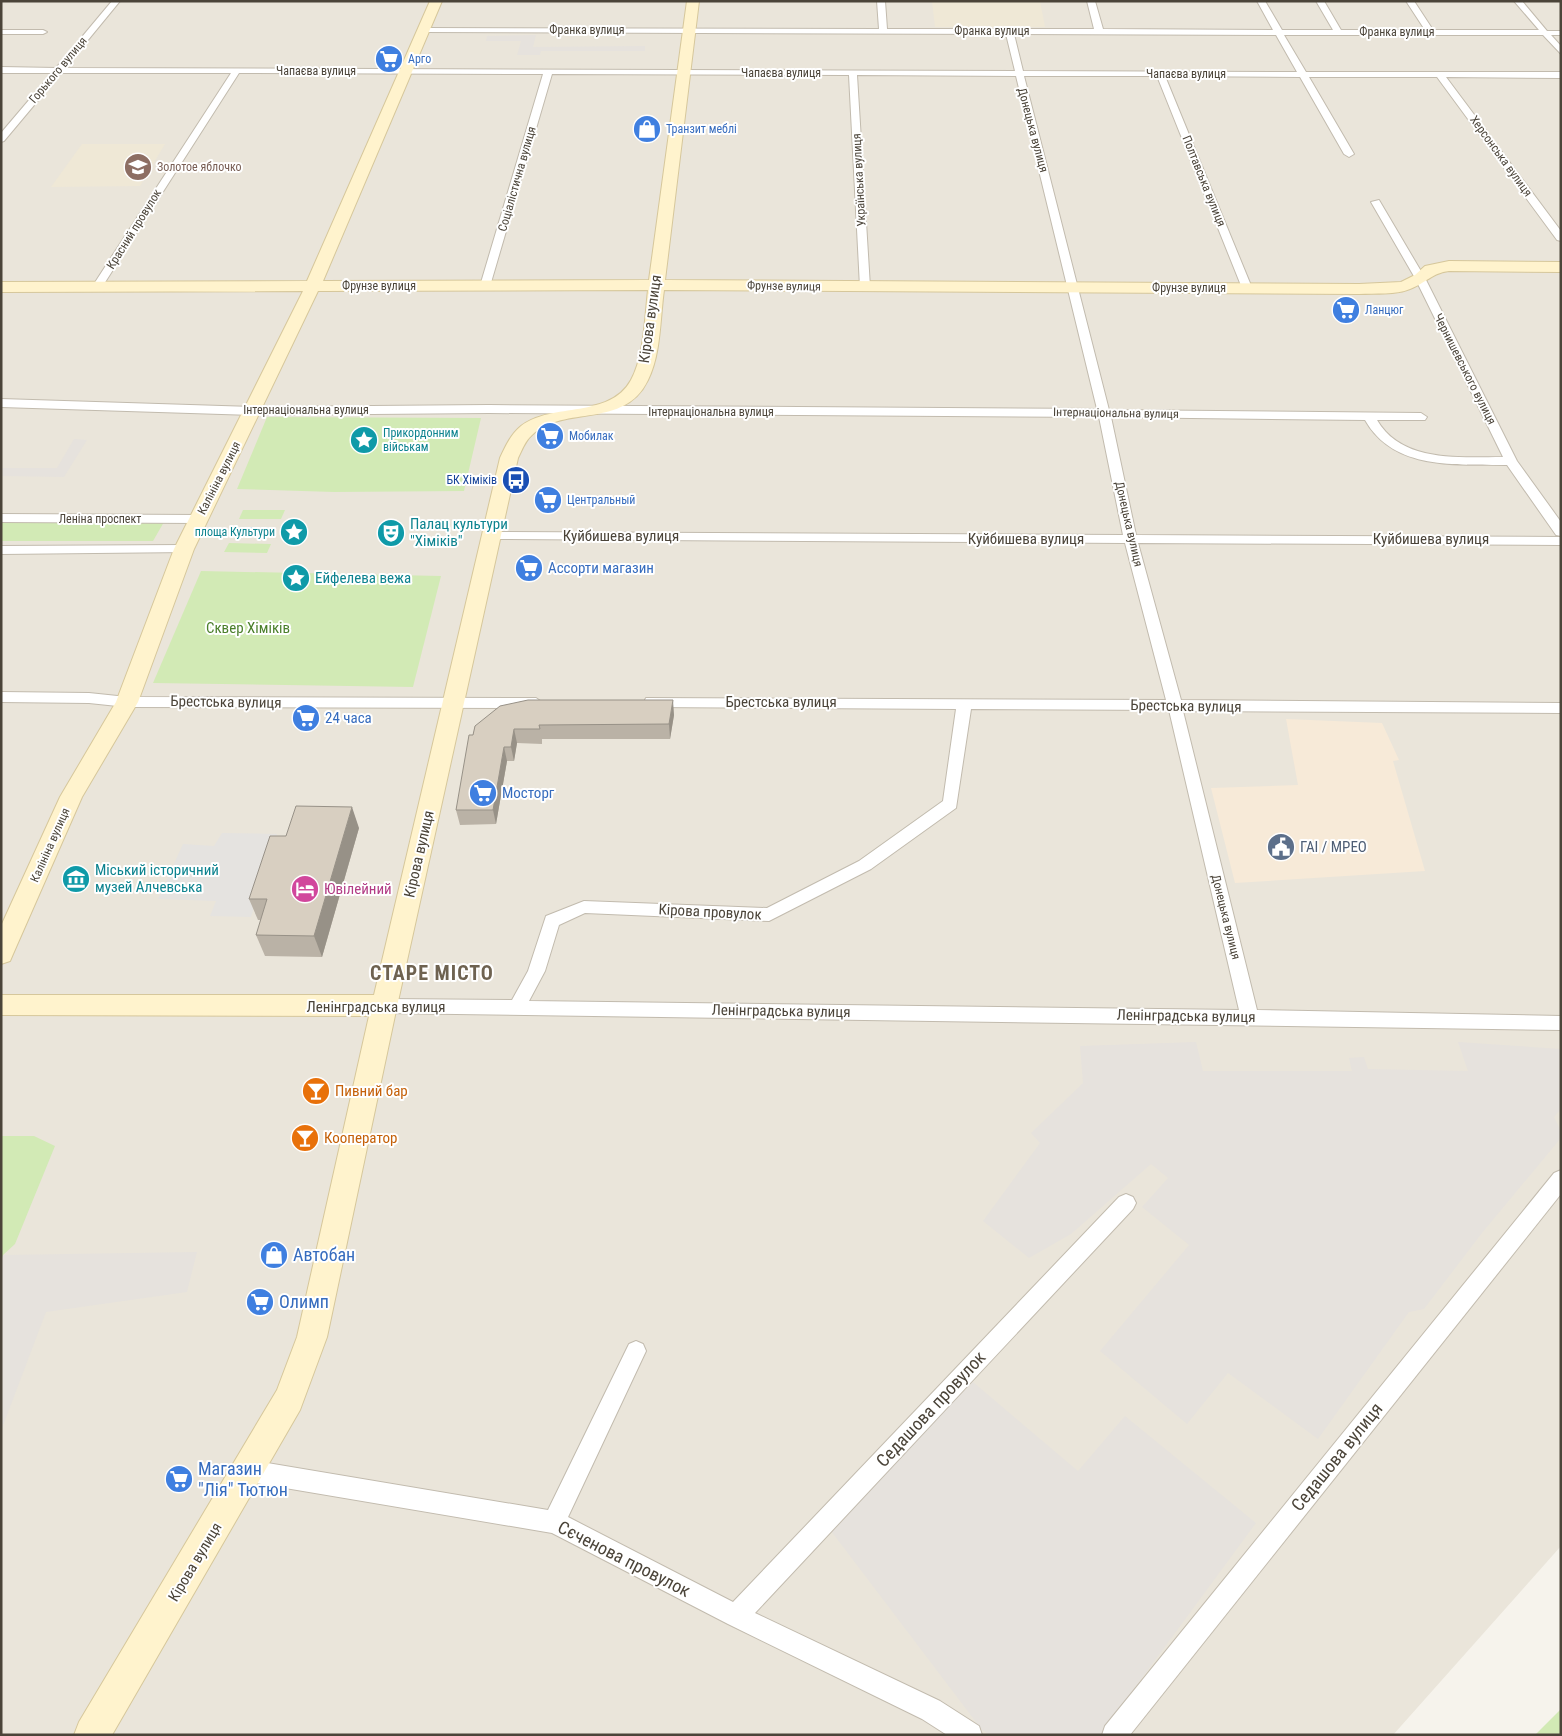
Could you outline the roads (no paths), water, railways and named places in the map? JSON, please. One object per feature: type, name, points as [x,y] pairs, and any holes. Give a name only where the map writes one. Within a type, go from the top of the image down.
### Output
[{"type":"street","name":"Горького вулиця","points":[[1,139],[116,1]]},
{"type":"street","name":"Калініна вулиця","points":[[1,954],[71,798],[127,702],[184,549],[313,286],[436,1]]},
{"type":"street","name":"Кірова вулиця","points":[[92,1735],[290,1399],[312,1337],[384,1006],[509,458],[516,442],[527,429],[544,419],[610,406],[625,398],[639,383],[648,352],[693,1]]},
{"type":"street","points":[[881,1],[883,31]]},
{"type":"street","points":[[1092,1],[1099,31]]},
{"type":"street","points":[[1261,1],[1349,154]]},
{"type":"street","points":[[1320,1],[1338,32]]},
{"type":"street","points":[[1410,1],[1430,32]]},
{"type":"street","points":[[1518,1],[1561,52]]},
{"type":"street","name":"Франка вулиця","points":[[423,30],[1561,33]]},
{"type":"street","name":"Донецька вулиця","points":[[1009,31],[1018,74],[1074,288],[1104,413],[1131,540],[1175,706],[1250,1017]]},
{"type":"street","points":[[1,32],[42,32]]},
{"type":"street","name":"Чапаєва вулиця","points":[[1,70],[1561,75]]},
{"type":"street","name":"Красний провулок","points":[[97,287],[237,70]]},
{"type":"street","name":"Соціалістична вулиця","points":[[485,286],[548,72]]},
{"type":"street","name":"Українська вулиця","points":[[852,73],[865,287]]},
{"type":"street","name":"Полтавська вулиця","points":[[1160,74],[1247,288]]},
{"type":"street","name":"Херсонська вулиця","points":[[1440,75],[1561,238]]},
{"type":"street","name":"Чернишевського вулиця","points":[[1376,202],[1420,278],[1511,461],[1561,532]]},
{"type":"street","name":"Фрунзе вулиця","points":[[1,287],[656,285],[1388,288],[1404,286],[1420,278],[1430,269],[1450,266],[1561,266]]},
{"type":"street","name":"Інтернаціональна вулиця","points":[[1,402],[253,411],[489,409],[585,412],[1104,413],[1421,417]]},
{"type":"street","points":[[1369,416],[1384,438],[1411,452],[1455,460],[1511,461]]},
{"type":"street","name":"Леніна проспект","points":[[1,518],[198,519]]},
{"type":"street","name":"Куйбишева вулиця","points":[[492,535],[1131,540],[1561,540]]},
{"type":"street","points":[[1,550],[184,549]]},
{"type":"street","name":"Брестська вулиця","points":[[1,697],[89,698],[127,702],[550,703]]},
{"type":"street","name":"Брестська вулиця","points":[[638,702],[1561,708]]},
{"type":"street","name":"Кірова провулок","points":[[517,1007],[536,972],[552,922],[584,907],[769,915],[865,865],[950,804],[964,703]]},
{"type":"street","name":"Ленінградська вулиця","points":[[1,1005],[342,1008],[384,1006],[517,1007],[1561,1023]]},
{"type":"street","name":"Седашова вулиця","points":[[1114,1735],[1561,1179]]},
{"type":"street","name":"Седашова провулок","points":[[736,1616],[1126,1203]]},
{"type":"street","points":[[554,1522],[636,1351]]},
{"type":"street","name":"Сєченова провулок","points":[[249,1471],[554,1522],[736,1616],[931,1710],[970,1735]]},
{"type":"water","points":[[235,527],[275,528],[272,536],[231,536]]},
{"type":"place","name":"Арго","points":[[389,59]]},
{"type":"place","name":"Транзит меблі","points":[[647,129]]},
{"type":"place","name":"Золотое яблочко","points":[[138,167]]},
{"type":"place","name":"Ланцюг","points":[[1346,310]]},
{"type":"place","name":"Мобилак","points":[[550,436]]},
{"type":"place","name":"Прикордонним військам","points":[[364,440]]},
{"type":"place","name":"БК Хіміків","points":[[516,480]]},
{"type":"place","name":"Центральный","points":[[548,500]]},
{"type":"place","name":"площа Культури","points":[[294,532]]},
{"type":"place","name":"Палац культури \"Хіміків\"","points":[[391,533]]},
{"type":"place","name":"Ассорти магазин","points":[[529,568]]},
{"type":"place","name":"Ейфелева вежа","points":[[296,578]]},
{"type":"place","name":"24 часа","points":[[306,718]]},
{"type":"place","name":"Мосторг","points":[[483,793]]},
{"type":"place","name":"ГАІ / МРЕО","points":[[1281,847]]},
{"type":"place","name":"Міський історичний музей Алчевська","points":[[76,879]]},
{"type":"place","name":"Ювілейний","points":[[305,889]]},
{"type":"place","name":"Пивний бар","points":[[316,1091]]},
{"type":"place","name":"Кооператор","points":[[305,1138]]},
{"type":"place","name":"Автобан","points":[[274,1255]]},
{"type":"place","name":"Олимп","points":[[260,1302]]},
{"type":"place","name":"Магазин \"Лія\" Тютюн","points":[[179,1479]]},
{"type":"district","name":"СТАРЕ МІСТО","points":[[432,973]]},
{"type":"park label","name":"Сквер Хіміків","points":[[248,628]]}]
